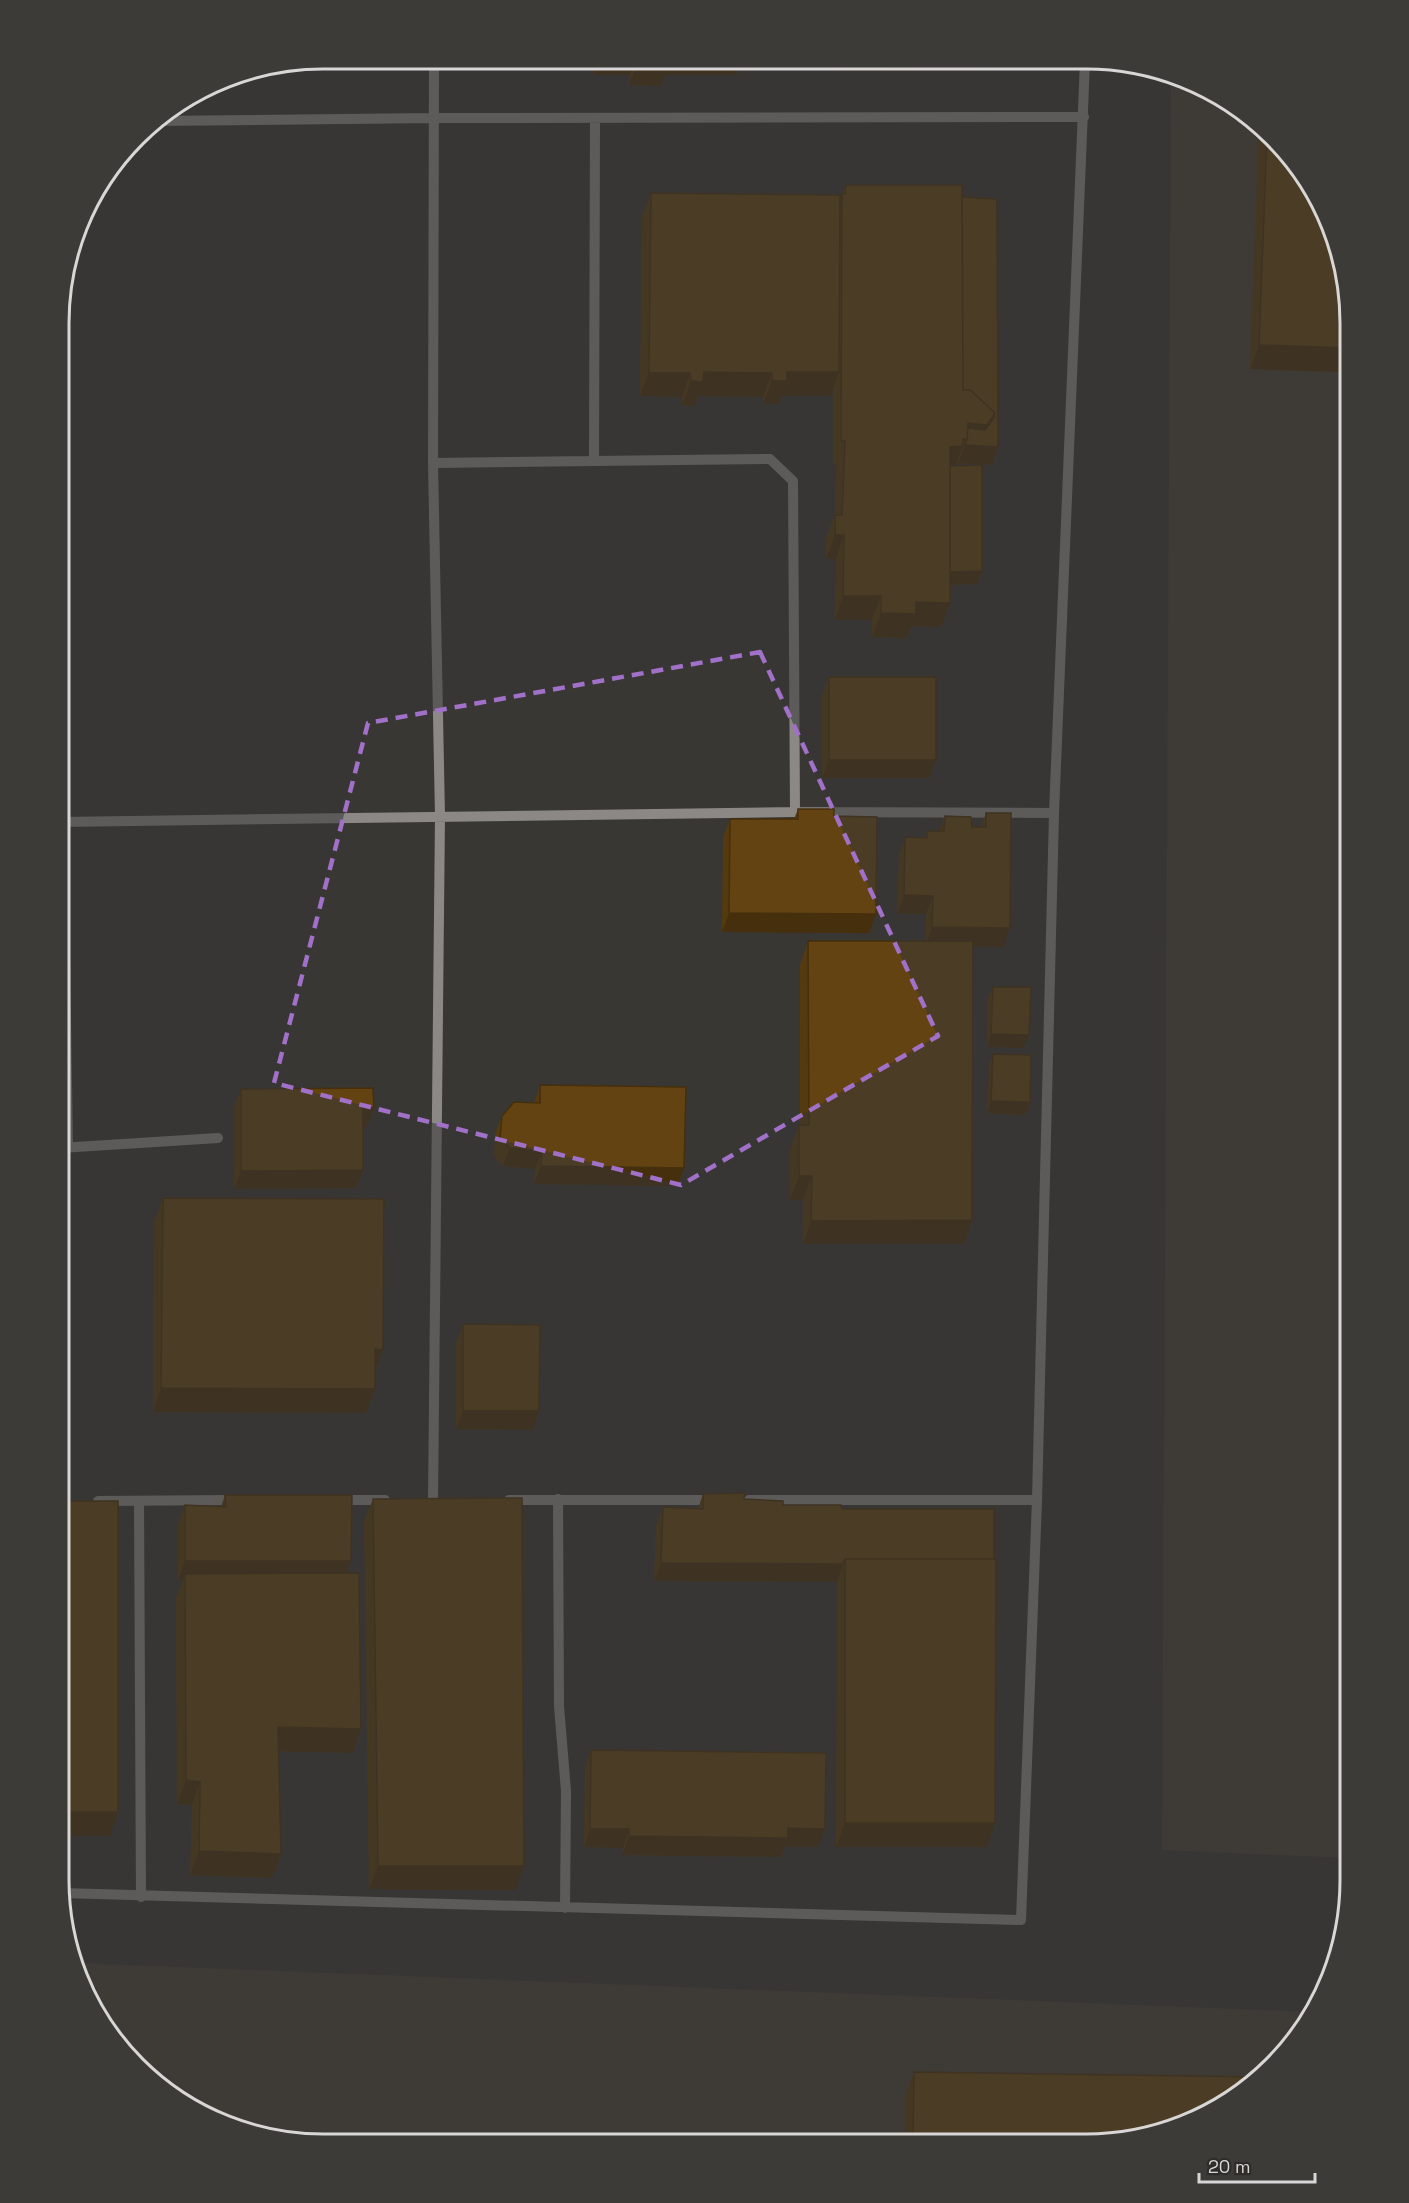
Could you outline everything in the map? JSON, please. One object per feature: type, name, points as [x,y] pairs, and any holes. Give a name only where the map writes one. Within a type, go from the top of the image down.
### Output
[{"type":"lane","points":[[421,1500],[439,1500],[440,816],[433,463],[434,69]]},
{"type":"lane","points":[[70,1893],[1021,1920],[1036,1500],[1054,813],[1085,69]]},
{"type":"lane","points":[[168,122],[433,118],[1084,117]]},
{"type":"lane","points":[[594,461],[595,118]]},
{"type":"lane","points":[[433,463],[770,459],[793,481],[795,812]]},
{"type":"lane","points":[[69,822],[795,812],[1054,813]]},
{"type":"lane","points":[[69,1148],[218,1138]]},
{"type":"lane","points":[[558,1499],[559,1706],[566,1791],[565,1908]]},
{"type":"lane","points":[[82,1501],[245,1500]]},
{"type":"lane","points":[[327,1500],[398,1500]]},
{"type":"lane","points":[[501,1500],[724,1500]]},
{"type":"lane","points":[[736,1500],[1036,1500]]},
{"type":"lane","points":[[139,1501],[141,1897]]},
{"type":"highlighted area","points":[[760,652],[938,1036],[681,1185],[274,1083],[368,723]]},
{"type":"shaded area","points":[[1171,83],[1213,103],[1241,122],[1266,143],[1287,168],[1310,203],[1338,290],[1340,323],[1340,1858],[1162,1850]]},
{"type":"shaded area","points":[[83,1963],[1303,2012],[1266,2060],[1241,2081],[1206,2104],[1125,2131],[1086,2134],[323,2134],[290,2132],[241,2121],[226,2115],[196,2100],[168,2081],[143,2060],[122,2035],[103,2007]]},
{"type":"building","points":[[1267,144],[1306,196],[1327,241],[1338,290],[1340,348],[1259,345]]},
{"type":"building","points":[[846,185],[962,185],[963,390],[970,390],[995,413],[987,425],[968,423],[967,440],[963,439],[963,446],[950,447],[950,603],[916,602],[916,614],[881,613],[881,596],[843,596],[844,535],[835,535],[835,515],[842,515],[845,441],[841,441],[842,194],[845,194]]},
{"type":"building","points":[[651,193],[840,195],[839,372],[787,372],[787,381],[772,381],[772,373],[704,372],[703,382],[691,381],[690,373],[649,373]]},
{"type":"building","points":[[962,197],[997,199],[998,447],[965,445],[968,428],[985,430],[995,413],[970,390],[963,390]]},
{"type":"building","points":[[982,465],[982,571],[950,572],[950,466]]},
{"type":"building","points":[[829,677],[936,677],[936,760],[829,760]]},
{"type":"building","points":[[798,809],[834,809],[834,816],[877,817],[876,914],[729,913],[730,819],[798,819]]},
{"type":"building","points":[[986,813],[1011,813],[1010,928],[932,927],[933,896],[904,895],[905,837],[927,838],[927,831],[944,831],[945,816],[971,817],[972,827],[986,827]]},
{"type":"building","points":[[808,941],[973,941],[972,1220],[811,1221],[812,1176],[799,1176],[799,1125],[809,1125]]},
{"type":"building","points":[[993,987],[1031,987],[1029,1035],[991,1034]]},
{"type":"building","points":[[993,1054],[1031,1055],[1030,1102],[991,1101]]},
{"type":"building","points":[[540,1085],[686,1087],[684,1168],[541,1166],[542,1151],[510,1148],[500,1138],[502,1116],[514,1102],[540,1103]]},
{"type":"building","points":[[373,1088],[374,1108],[363,1108],[363,1170],[241,1171],[241,1089]]},
{"type":"building","points":[[163,1198],[384,1199],[383,1350],[375,1349],[375,1389],[161,1388]]},
{"type":"building","points":[[463,1324],[540,1325],[539,1411],[463,1411]]},
{"type":"building","points":[[745,1493],[744,1499],[783,1501],[783,1505],[841,1505],[842,1509],[994,1509],[994,1559],[845,1559],[843,1564],[661,1563],[663,1507],[703,1509],[703,1494]]},
{"type":"building","points":[[225,1495],[352,1495],[351,1561],[185,1561],[185,1505],[226,1507]]},
{"type":"building","points":[[522,1498],[524,1866],[378,1866],[373,1499]]},
{"type":"building","points":[[69,1501],[118,1501],[118,1812],[69,1812]]},
{"type":"building","points":[[845,1559],[996,1559],[995,1823],[845,1823]]},
{"type":"building","points":[[359,1573],[361,1729],[278,1727],[281,1854],[199,1851],[200,1782],[186,1780],[185,1574]]},
{"type":"building","points":[[591,1750],[826,1753],[825,1829],[788,1828],[788,1838],[629,1836],[629,1829],[590,1829]]},
{"type":"building","points":[[914,2072],[1246,2077],[1213,2100],[1183,2115],[1168,2121],[1119,2132],[913,2134]]}]
